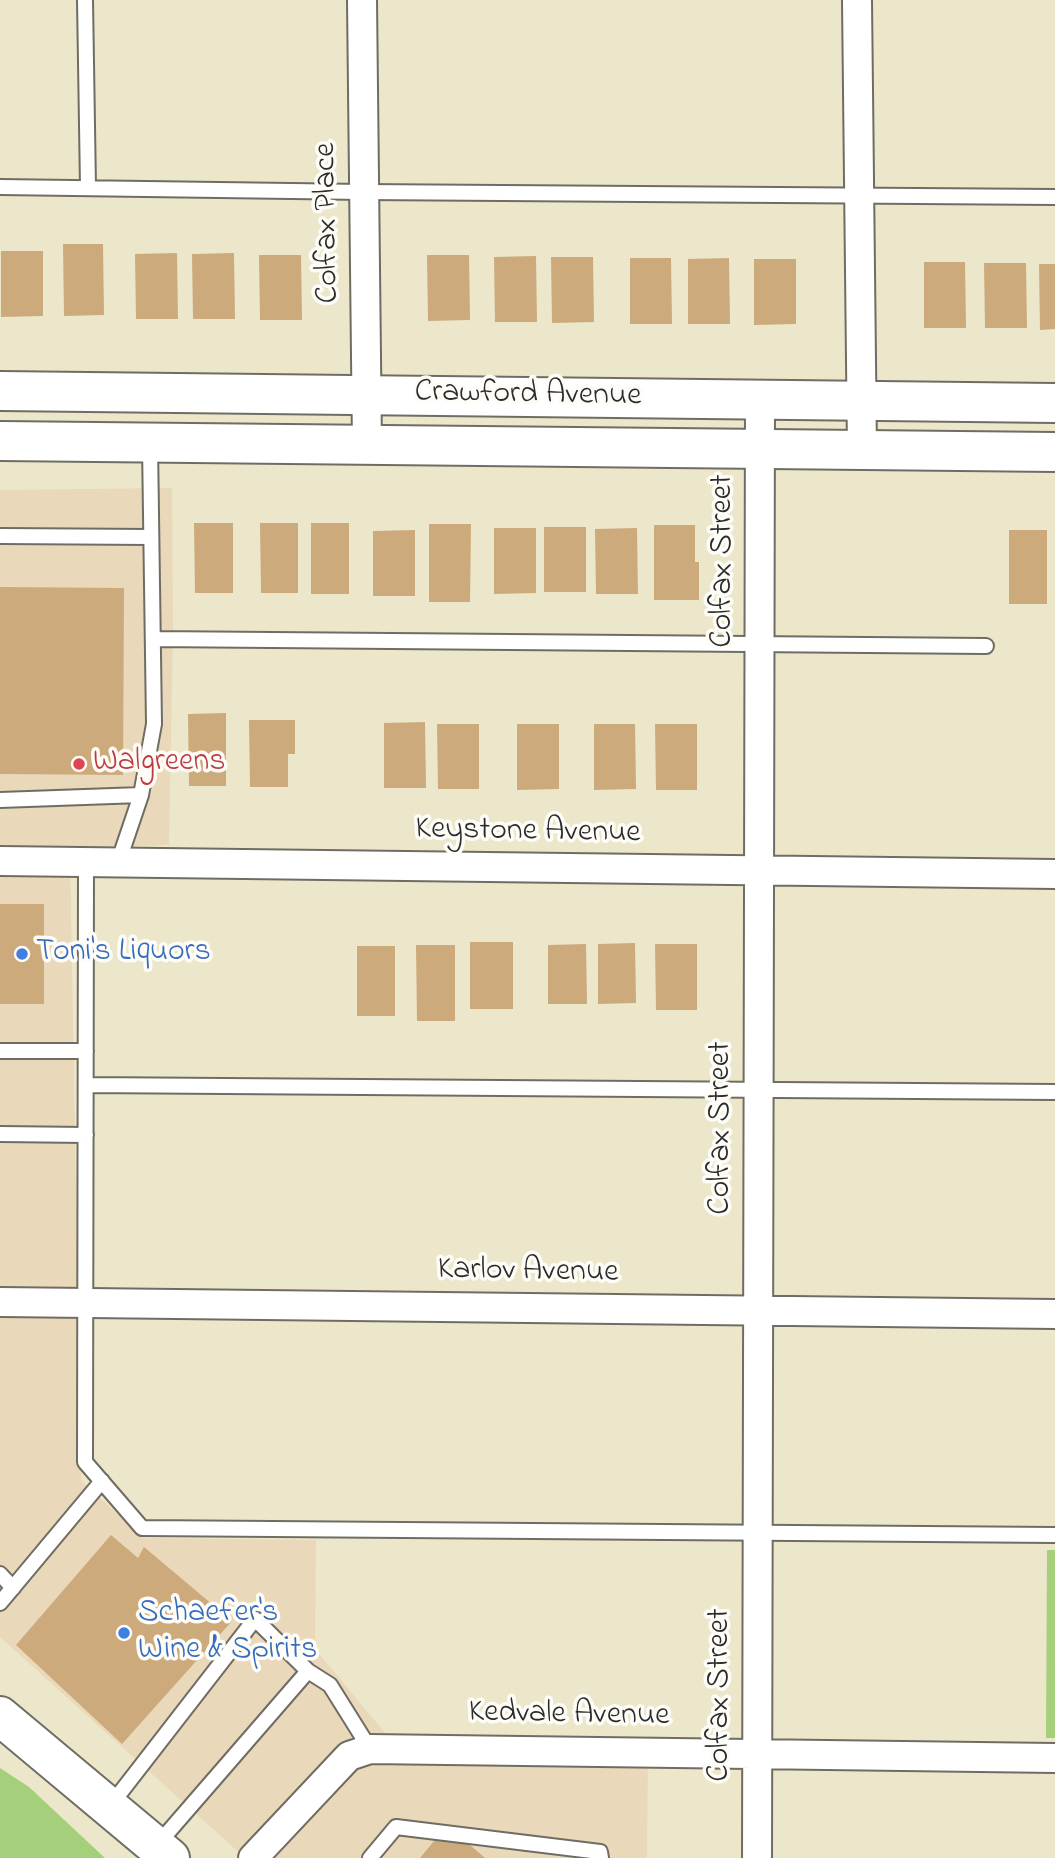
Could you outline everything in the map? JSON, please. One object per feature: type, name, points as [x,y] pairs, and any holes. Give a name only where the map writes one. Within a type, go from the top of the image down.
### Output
[{"type":"main road","name":"Crawford Avenue","points":[[0,391],[1055,403]]},
{"type":"main road","name":"Crawford Avenue","points":[[0,441],[1055,452]]},
{"type":"main road","points":[[0,1716],[163,1852]]},
{"type":"street","name":"Colfax Place","points":[[362,0],[367,445]]},
{"type":"street","points":[[857,0],[862,450]]},
{"type":"street","name":"Colfax Street","points":[[757,1858],[760,399]]},
{"type":"street","name":"Keystone Avenue","points":[[0,861],[1055,874]]},
{"type":"street","name":"Karlov Avenue","points":[[0,1302],[1055,1314]]},
{"type":"street","name":"Kedvale Avenue","points":[[253,1858],[349,1756],[370,1749],[1055,1758]]},
{"type":"lane","points":[[85,0],[88,187]]},
{"type":"lane","points":[[0,187],[1055,197]]},
{"type":"lane","points":[[118,863],[141,795],[154,724],[150,443]]},
{"type":"lane","points":[[0,536],[151,537]]},
{"type":"lane","points":[[153,639],[986,646]]},
{"type":"lane","points":[[0,800],[141,795]]},
{"type":"lane","points":[[86,862],[85,1462],[142,1528],[1055,1535]]},
{"type":"lane","points":[[0,1051],[86,1051]]},
{"type":"lane","points":[[86,1085],[1055,1092]]},
{"type":"lane","points":[[0,1134],[86,1135]]},
{"type":"lane","points":[[0,1603],[102,1481]]},
{"type":"lane","points":[[0,1574],[13,1588]]},
{"type":"lane","points":[[110,1807],[255,1619],[308,1671],[330,1685],[370,1749]]},
{"type":"lane","points":[[163,1852],[308,1671]]},
{"type":"lane","points":[[370,1858],[396,1827],[600,1852],[601,1858]]},
{"type":"shaded area","points":[[172,488],[173,634],[169,845],[70,848],[81,1480],[143,1538],[316,1540],[315,1649],[402,1753],[648,1755],[647,1858],[245,1858],[0,1637],[0,490]]},
{"type":"green space","points":[[1047,1550],[1055,1550],[1055,1738],[1046,1738]]},
{"type":"green space","points":[[0,1768],[29,1787],[105,1858],[0,1858]]},
{"type":"building","points":[[63,244],[103,244],[104,315],[64,316]]},
{"type":"building","points":[[1,251],[43,251],[43,316],[1,317]]},
{"type":"building","points":[[177,253],[178,319],[136,319],[135,254]]},
{"type":"building","points":[[234,253],[235,319],[193,319],[192,254]]},
{"type":"building","points":[[259,255],[301,255],[302,320],[260,320]]},
{"type":"building","points":[[427,255],[469,255],[470,320],[428,321]]},
{"type":"building","points":[[536,256],[537,322],[495,322],[494,257]]},
{"type":"building","points":[[551,257],[593,257],[594,322],[552,323]]},
{"type":"building","points":[[630,258],[671,258],[672,324],[630,324]]},
{"type":"building","points":[[729,258],[730,324],[688,324],[688,259]]},
{"type":"building","points":[[754,259],[796,259],[796,324],[754,325]]},
{"type":"building","points":[[924,262],[965,262],[966,328],[924,328]]},
{"type":"building","points":[[984,263],[1026,263],[1027,328],[985,328]]},
{"type":"building","points":[[1039,264],[1055,264],[1055,329],[1040,330]]},
{"type":"building","points":[[194,523],[233,523],[233,593],[195,593]]},
{"type":"building","points":[[260,523],[298,523],[298,593],[261,593]]},
{"type":"building","points":[[311,523],[349,523],[349,594],[311,594]]},
{"type":"building","points":[[429,524],[471,524],[470,602],[429,602]]},
{"type":"building","points":[[654,525],[695,525],[699,600],[654,600]]},
{"type":"building","points":[[544,527],[586,527],[586,592],[544,592]]},
{"type":"building","points":[[494,528],[536,528],[536,593],[494,594]]},
{"type":"building","points":[[637,528],[638,594],[596,594],[595,529]]},
{"type":"building","points":[[415,530],[415,596],[373,596],[373,531]]},
{"type":"building","points":[[1009,530],[1047,530],[1047,604],[1009,604]]},
{"type":"building","name":"Walgreens","points":[[0,587],[124,588],[123,775],[0,774]]},
{"type":"building","points":[[226,713],[226,786],[189,786],[188,714]]},
{"type":"building","points":[[249,720],[295,720],[295,754],[288,754],[288,787],[250,787]]},
{"type":"building","points":[[425,722],[426,788],[384,788],[384,723]]},
{"type":"building","points":[[437,724],[479,724],[479,789],[438,789]]},
{"type":"building","points":[[517,724],[559,724],[559,789],[517,790]]},
{"type":"building","points":[[594,724],[635,724],[636,789],[594,790]]},
{"type":"building","points":[[655,724],[697,724],[697,790],[656,790]]},
{"type":"building","name":"Toni's Liquors","points":[[0,904],[44,904],[44,1004],[0,1004]]},
{"type":"building","points":[[470,942],[513,942],[513,1009],[470,1009]]},
{"type":"building","points":[[635,943],[636,1003],[598,1004],[598,944]]},
{"type":"building","points":[[586,944],[587,1004],[548,1004],[548,945]]},
{"type":"building","points":[[655,944],[697,944],[697,1010],[656,1010]]},
{"type":"building","points":[[416,945],[455,945],[455,1021],[417,1021]]},
{"type":"building","points":[[357,946],[395,946],[395,1016],[357,1016]]},
{"type":"building","name":"Schaefer's Wine & Spirits","points":[[111,1535],[138,1558],[144,1547],[232,1621],[122,1744],[16,1645]]},
{"type":"building","points":[[463,1839],[485,1858],[420,1858],[434,1841]]},
{"type":"place","name":"Walgreens","points":[[79,764]]},
{"type":"place","name":"Toni's Liquors","points":[[22,954]]},
{"type":"place","name":"Schaefer's Wine & Spirits","points":[[124,1633]]}]
